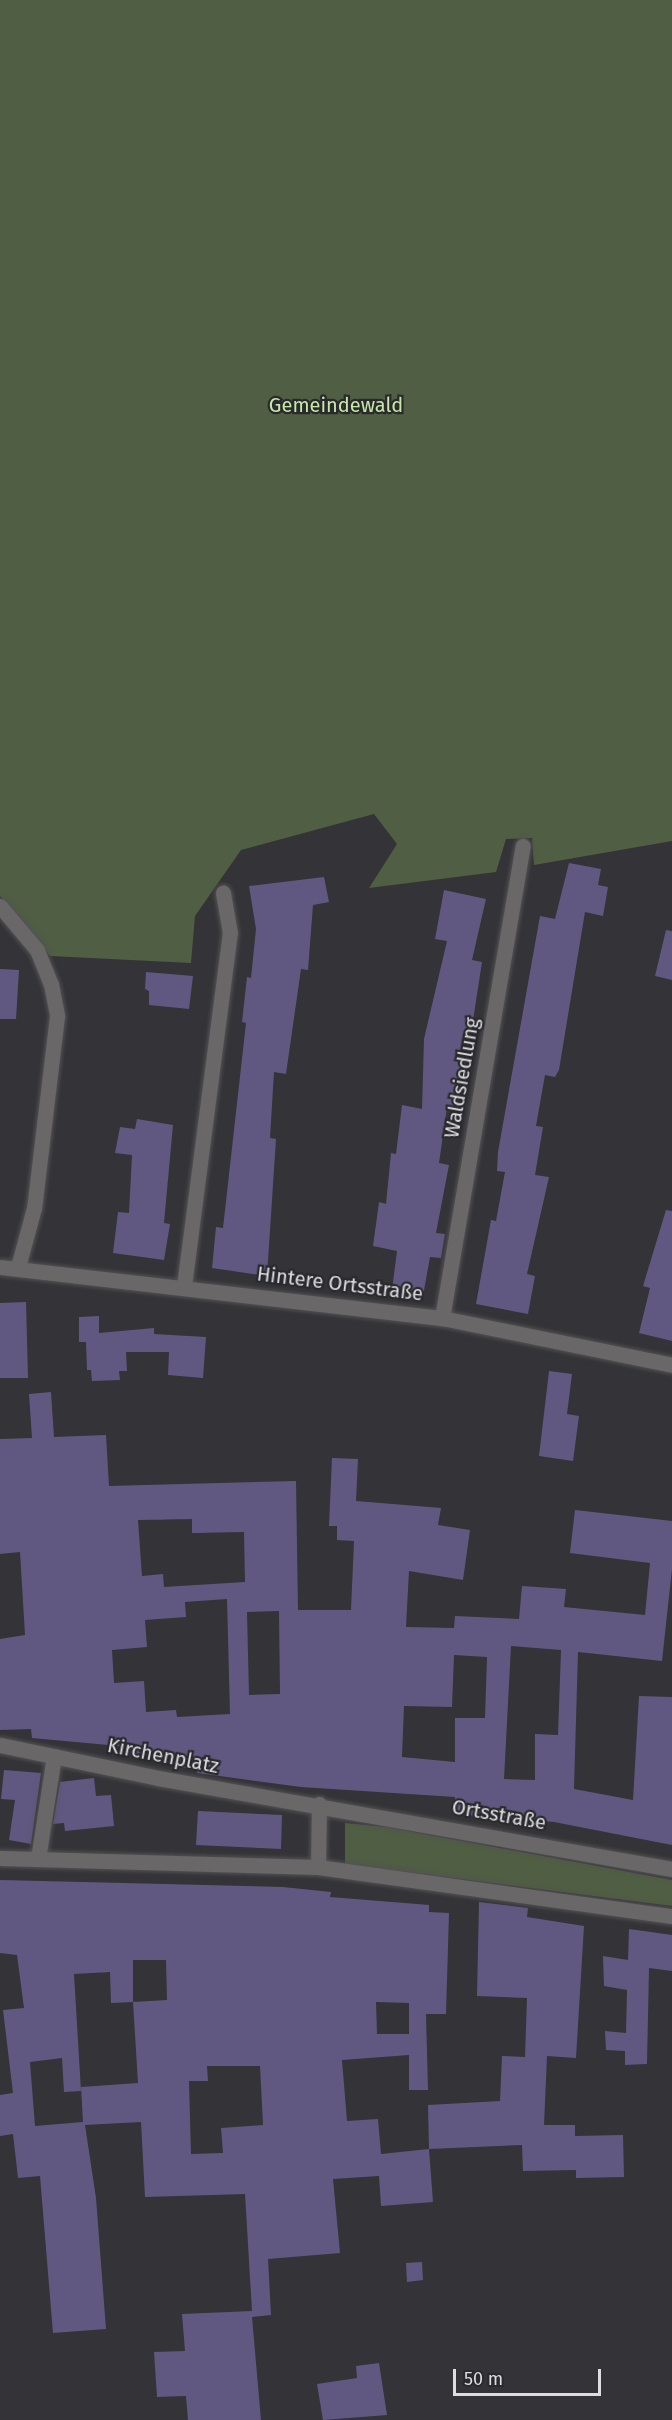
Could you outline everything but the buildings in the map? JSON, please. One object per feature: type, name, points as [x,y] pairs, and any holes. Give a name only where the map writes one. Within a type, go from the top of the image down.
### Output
[{"type":"street","name":"Waldsiedlung","points":[[442,1318],[523,846]]},
{"type":"street","points":[[184,1286],[230,933],[223,893]]},
{"type":"street","points":[[0,906],[37,950],[51,984],[57,1016],[34,1208],[18,1267]]},
{"type":"street","name":"Hintere Ortsstraße","points":[[0,1267],[18,1267],[184,1286],[442,1318],[672,1365]]},
{"type":"street","name":"Kirchenplatz","points":[[0,1745],[319,1804]]},
{"type":"street","points":[[38,1859],[54,1756]]},
{"type":"street","points":[[318,1867],[319,1804]]},
{"type":"street","name":"Ortsstraße","points":[[319,1804],[672,1869]]},
{"type":"street","points":[[0,1858],[318,1867],[672,1916]]},
{"type":"green space","name":"Gemeindewald","points":[[0,0],[672,0],[672,841],[534,865],[532,838],[506,839],[496,872],[369,888],[397,844],[374,814],[241,850],[195,916],[191,963],[50,956],[0,896]]},
{"type":"green space","points":[[345,1823],[386,1827],[672,1880],[672,1906],[345,1864]]}]
